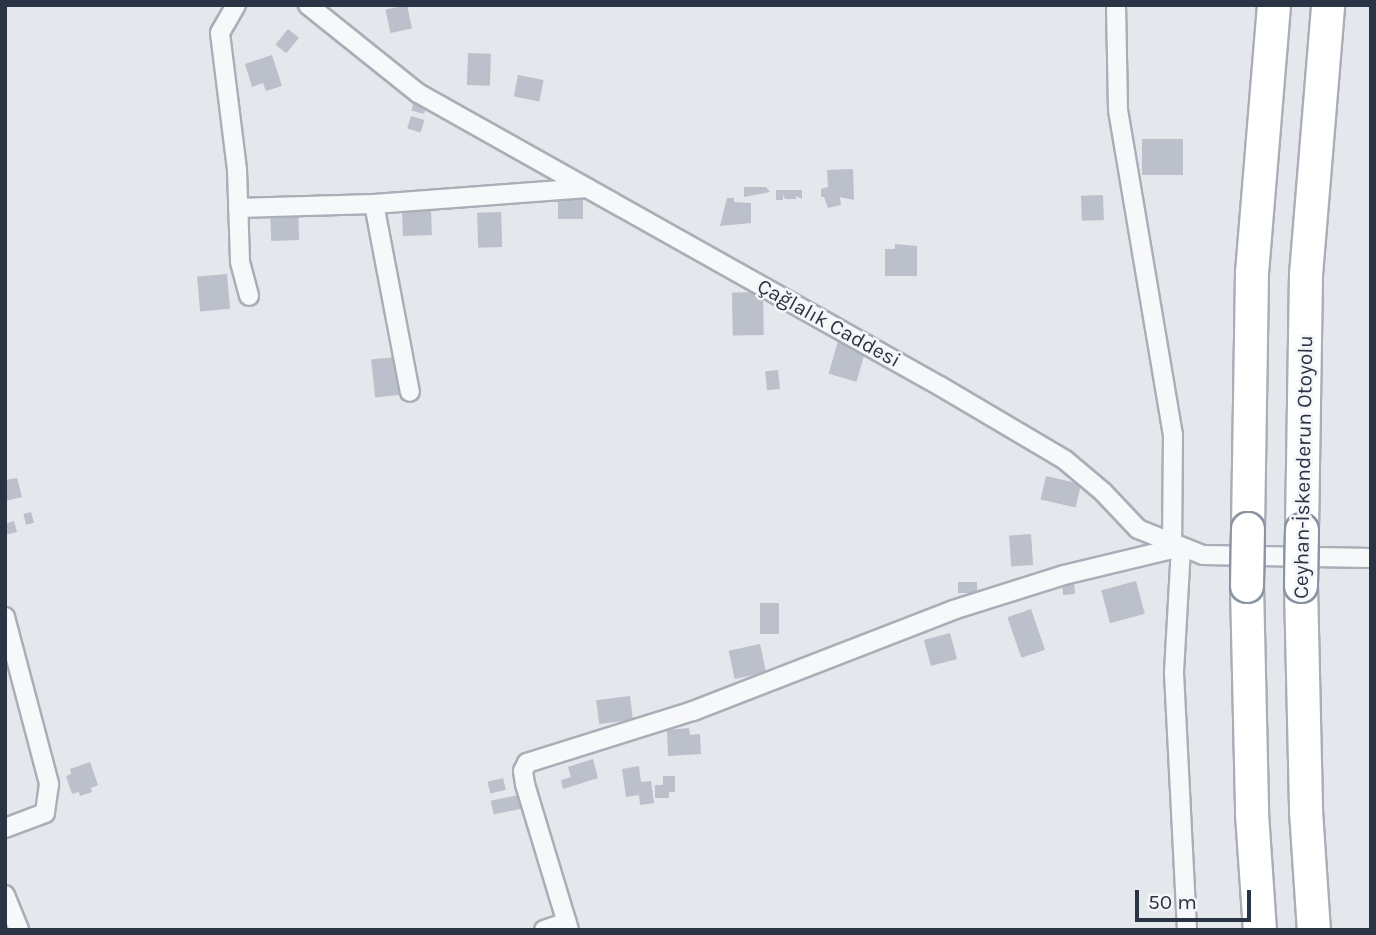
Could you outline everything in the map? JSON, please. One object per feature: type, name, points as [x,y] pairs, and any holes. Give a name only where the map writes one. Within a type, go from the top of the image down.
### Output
[{"type":"highway","points":[[1260,930],[1252,814],[1247,586],[1252,273],[1274,5]]},
{"type":"highway","name":"Ceyhan-İskenderun Otoyolu","points":[[1314,930],[1306,811],[1301,586],[1306,275],[1328,5]]},
{"type":"street","points":[[236,5],[220,33],[237,170],[240,262],[249,296]]},
{"type":"street","name":"Çağlalık Caddesi","points":[[308,5],[418,93],[940,386],[1065,460],[1103,492],[1138,528],[1203,555],[1371,558]]},
{"type":"street","points":[[1116,5],[1118,110],[1173,435],[1176,545],[1174,673],[1187,930]]},
{"type":"street","points":[[237,208],[374,204],[588,188]]},
{"type":"street","points":[[374,204],[410,392]]},
{"type":"street","points":[[544,930],[568,926],[525,784],[523,771],[527,763],[693,711],[953,610],[1064,575],[1176,545]]},
{"type":"street","points":[[5,617],[49,784],[45,813],[5,828]]},
{"type":"street","points":[[5,895],[19,930]]},
{"type":"building","points":[[407,5],[412,28],[390,33],[385,10]]},
{"type":"building","points":[[288,29],[299,38],[286,53],[275,45]]},
{"type":"building","points":[[468,53],[491,54],[490,86],[467,85]]},
{"type":"building","points":[[272,55],[282,86],[266,91],[263,83],[252,87],[245,64]]},
{"type":"building","points":[[518,75],[544,80],[539,102],[514,97]]},
{"type":"building","points":[[414,100],[427,103],[424,114],[412,111]]},
{"type":"building","points":[[411,116],[424,120],[421,133],[407,128]]},
{"type":"building","points":[[1142,139],[1183,139],[1183,175],[1142,175]]},
{"type":"building","points":[[853,169],[854,200],[840,197],[841,205],[828,208],[824,197],[821,197],[821,189],[828,187],[827,170]]},
{"type":"building","points":[[744,187],[766,187],[770,192],[744,197]]},
{"type":"building","points":[[776,190],[802,190],[802,199],[796,196],[796,199],[785,199],[783,194],[783,200],[776,200]]},
{"type":"building","points":[[1103,195],[1104,220],[1082,221],[1081,196]]},
{"type":"building","points":[[558,197],[583,197],[583,219],[558,219]]},
{"type":"building","points":[[727,198],[734,198],[734,202],[751,203],[751,223],[720,226]]},
{"type":"building","points":[[298,206],[299,240],[271,241],[270,207]]},
{"type":"building","points":[[431,209],[432,235],[403,236],[402,210]]},
{"type":"building","points":[[501,212],[502,247],[478,248],[477,213]]},
{"type":"building","points":[[895,244],[917,246],[917,276],[885,276],[885,249],[895,249]]},
{"type":"building","points":[[227,274],[230,309],[200,311],[197,277]]},
{"type":"building","points":[[763,292],[764,335],[733,336],[732,293]]},
{"type":"building","points":[[838,341],[866,349],[857,382],[829,374]]},
{"type":"building","points":[[396,357],[400,395],[375,397],[371,360]]},
{"type":"building","points":[[778,370],[780,389],[767,390],[765,371]]},
{"type":"building","points":[[1046,476],[1081,484],[1076,507],[1041,499]]},
{"type":"building","points":[[17,478],[22,497],[5,501],[5,480]]},
{"type":"building","points":[[31,512],[34,523],[26,525],[23,514]]},
{"type":"building","points":[[14,521],[17,532],[5,535],[5,524]]},
{"type":"building","points":[[1031,534],[1033,565],[1011,566],[1009,536]]},
{"type":"building","points":[[1136,581],[1145,614],[1110,623],[1101,590]]},
{"type":"building","points":[[958,582],[977,582],[977,593],[958,593]]},
{"type":"building","points":[[1074,582],[1075,594],[1063,595],[1062,583]]},
{"type":"building","points":[[760,603],[779,603],[779,634],[760,634]]},
{"type":"building","points":[[1031,609],[1045,650],[1021,658],[1007,617]]},
{"type":"building","points":[[950,633],[957,659],[931,666],[924,640]]},
{"type":"building","points":[[760,644],[766,672],[735,679],[729,651]]},
{"type":"building","points":[[630,696],[633,720],[599,724],[596,700]]},
{"type":"building","points":[[689,728],[690,735],[700,734],[701,754],[668,756],[667,730]]},
{"type":"building","points":[[593,759],[598,778],[563,789],[561,780],[571,777],[568,767]]},
{"type":"building","points":[[90,762],[98,785],[91,788],[92,792],[80,796],[79,792],[72,794],[66,776],[71,774],[70,769]]},
{"type":"building","points":[[639,766],[641,782],[651,781],[654,803],[640,805],[639,795],[626,797],[622,769]]},
{"type":"building","points":[[663,776],[675,776],[675,792],[669,792],[669,798],[655,798],[655,785],[663,785]]},
{"type":"building","points":[[503,778],[506,790],[490,794],[487,782]]},
{"type":"building","points":[[523,794],[526,808],[494,815],[491,801]]}]
